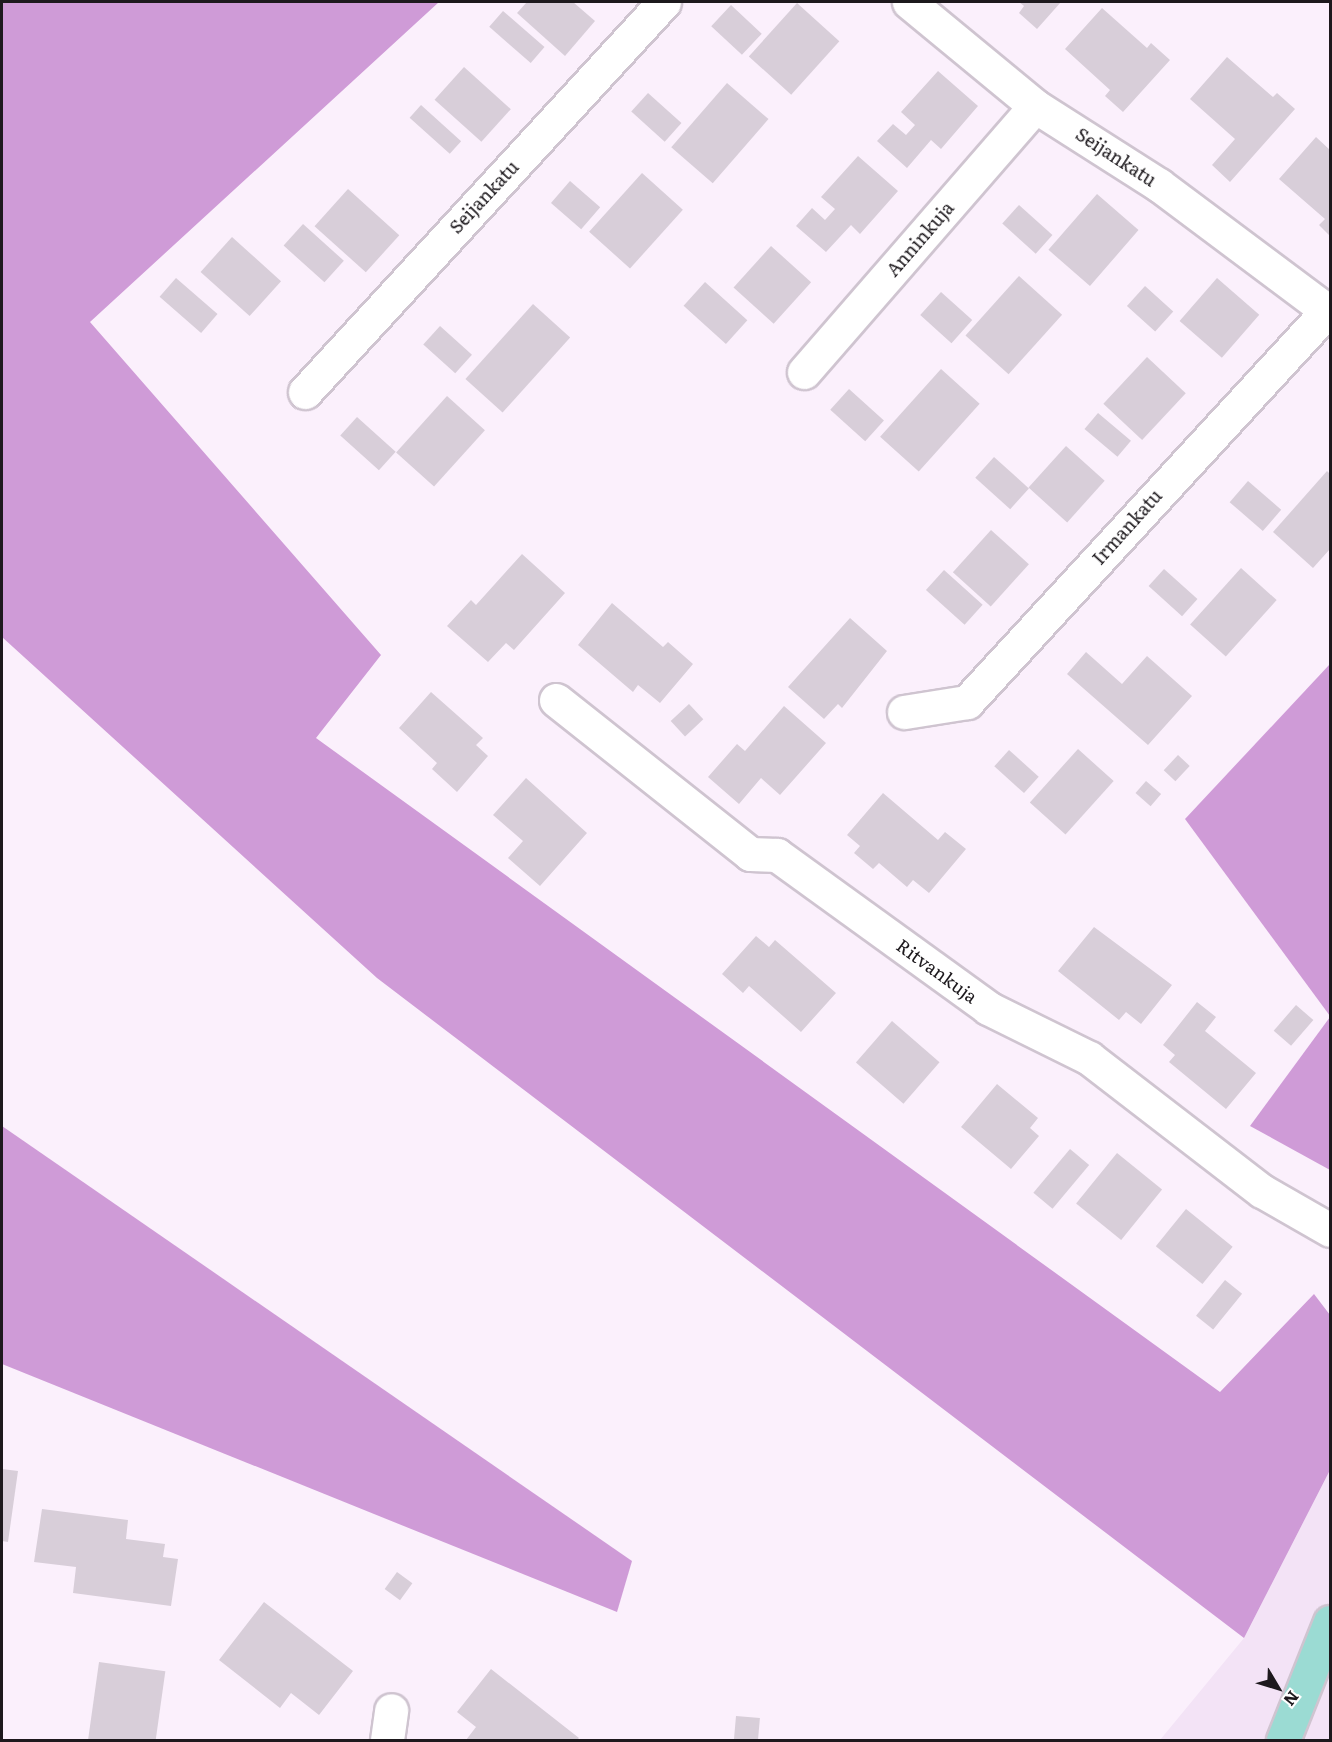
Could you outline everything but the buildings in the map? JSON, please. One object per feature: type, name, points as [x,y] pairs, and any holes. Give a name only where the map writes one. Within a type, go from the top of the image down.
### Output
[{"type":"main road","points":[[1283,1740],[1330,1622]]},
{"type":"street","name":"Seijankatu","points":[[305,392],[664,2]]},
{"type":"street","name":"Seijankatu","points":[[909,2],[1035,106],[1159,185],[1328,309]]},
{"type":"street","name":"Anninkuja","points":[[804,372],[1035,106]]},
{"type":"street","name":"Irmankatu","points":[[904,712],[967,702],[1328,309]]},
{"type":"street","name":"Ritvankuja","points":[[556,700],[750,854],[777,855],[988,1008],[1089,1058],[1262,1191],[1330,1230]]},
{"type":"shaded area","points":[[2,2],[439,2],[90,322],[381,655],[316,738],[1220,1392],[1314,1294],[1330,1315],[1330,1470],[1244,1638],[377,978],[2,637]]},
{"type":"shaded area","points":[[1330,664],[1330,1016],[1185,819]]},
{"type":"shaded area","points":[[1330,1017],[1330,1170],[1250,1126]]},
{"type":"shaded area","points":[[2,1126],[632,1561],[617,1612],[2,1364]]},
{"type":"shaded area","points":[[1330,1470],[1330,1740],[1160,1740],[1244,1638]]}]
